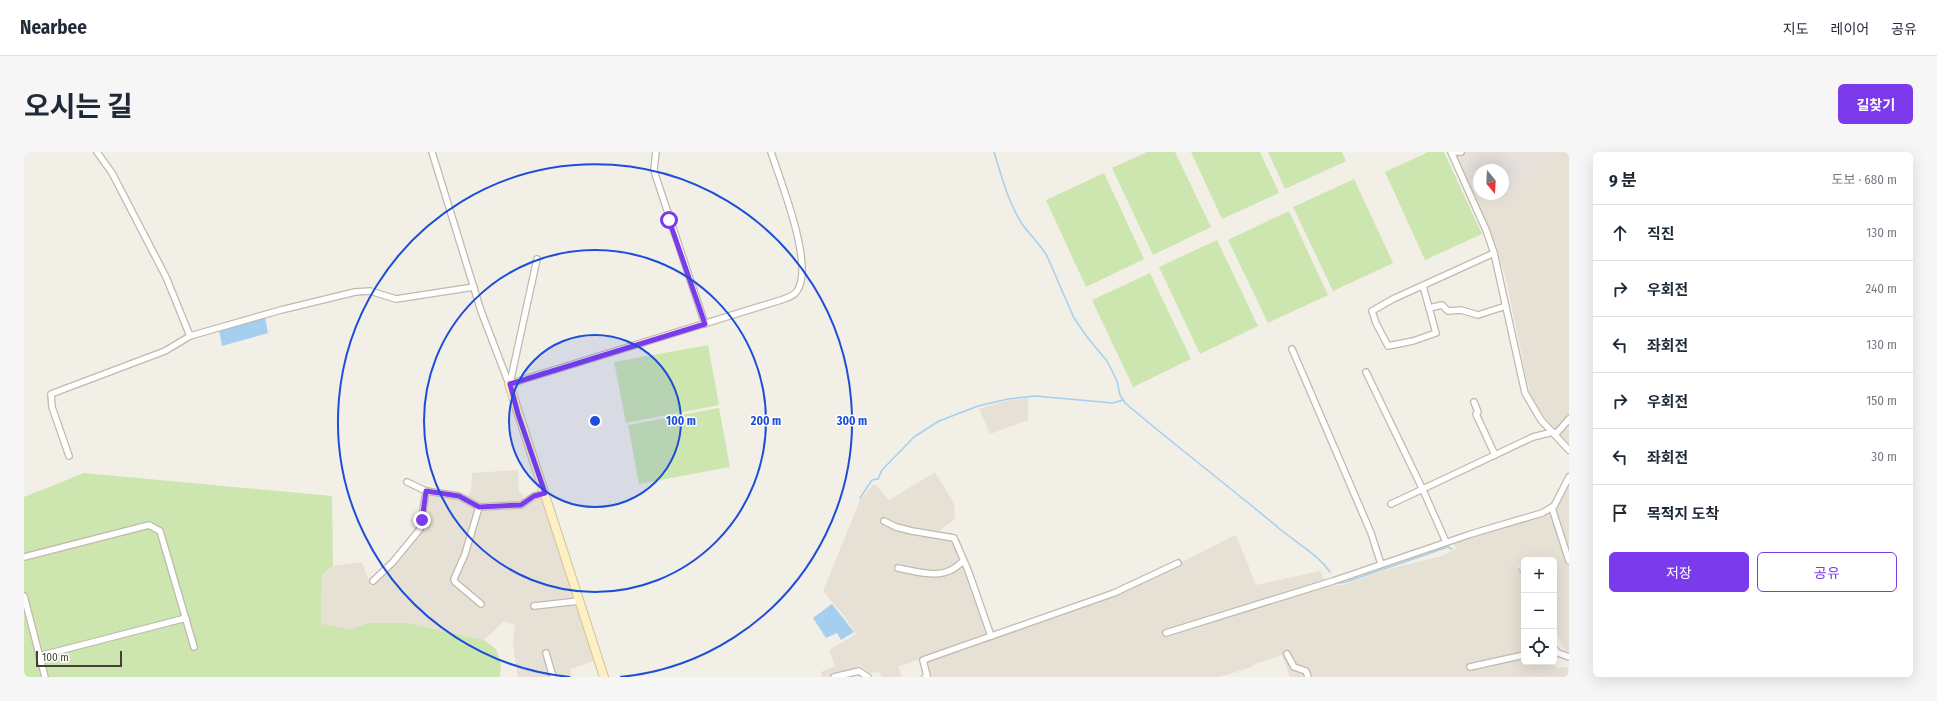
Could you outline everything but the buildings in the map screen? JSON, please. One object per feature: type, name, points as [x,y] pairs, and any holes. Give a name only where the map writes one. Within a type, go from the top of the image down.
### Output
[{"type":"street","points":[[97,152],[112,173],[166,277],[190,336]]},
{"type":"street","points":[[432,152],[481,311],[510,384],[518,414],[604,677]]},
{"type":"street","points":[[656,152],[654,169],[656,177],[705,324]]},
{"type":"street","points":[[510,384],[705,324],[792,296],[797,293],[800,287],[802,258],[800,246],[771,152]]},
{"type":"street","points":[[1451,152],[1486,230],[1494,253],[1526,393],[1534,409],[1569,450]]},
{"type":"street","points":[[1454,152],[1461,152]]},
{"type":"street","points":[[1423,286],[1436,332],[1413,341],[1388,346],[1376,323],[1372,311],[1423,286],[1494,253]]},
{"type":"street","points":[[510,384],[537,259]]},
{"type":"street","points":[[69,456],[52,407],[51,394],[165,351],[190,336],[269,313],[355,292],[370,291],[396,299],[474,287]]},
{"type":"street","points":[[1429,308],[1442,305],[1448,311],[1461,310],[1478,315],[1506,306]]},
{"type":"street","points":[[1292,349],[1368,526],[1382,564]]},
{"type":"street","points":[[1366,372],[1423,490],[1446,542]]},
{"type":"street","points":[[1474,402],[1478,412],[1476,414],[1495,455]]},
{"type":"street","points":[[1391,504],[1533,437],[1554,434],[1569,419]]},
{"type":"street","points":[[1166,633],[1333,581],[1446,542],[1542,513],[1552,508],[1559,499],[1569,477]]},
{"type":"street","points":[[407,482],[426,491],[459,496],[479,507],[521,505],[534,496],[545,493]]},
{"type":"street","points":[[373,581],[393,562],[420,529],[426,491]]},
{"type":"street","points":[[479,507],[464,554],[454,579],[455,582],[481,604]]},
{"type":"street","points":[[1552,508],[1569,562]]},
{"type":"street","points":[[884,521],[912,532],[951,536],[956,540],[991,636]]},
{"type":"street","points":[[24,557],[149,525],[155,527],[160,532],[194,647]]},
{"type":"street","points":[[898,568],[928,573],[946,572],[952,570],[964,561]]},
{"type":"street","points":[[927,677],[923,660],[1114,593],[1178,563]]},
{"type":"street","points":[[24,596],[44,677]]},
{"type":"street","points":[[534,606],[579,600]]},
{"type":"street","points":[[39,656],[186,618]]},
{"type":"street","points":[[1557,652],[1569,657]]},
{"type":"street","points":[[546,653],[552,677]]},
{"type":"street","points":[[1287,654],[1294,668],[1306,671],[1308,677]]},
{"type":"street","points":[[1470,667],[1521,656]]},
{"type":"street","points":[[834,677],[859,671],[868,677]]},
{"type":"shaded area","points":[[1454,152],[1473,152],[1460,168]]},
{"type":"shaded area","points":[[1473,152],[1544,152],[1511,194],[1509,192],[1509,164],[1473,164],[1473,196],[1460,169]]},
{"type":"shaded area","points":[[1544,152],[1569,152],[1569,444],[1533,404],[1506,279],[1494,242],[1475,200],[1509,200],[1509,192],[1511,194]]},
{"type":"shaded area","points":[[1028,398],[1028,420],[990,434],[979,409],[1006,401]]},
{"type":"shaded area","points":[[518,470],[519,493],[522,493],[525,506],[539,498],[544,498],[594,661],[570,669],[572,677],[518,677],[513,645],[515,625],[504,621],[484,640],[407,623],[369,623],[350,629],[321,625],[322,575],[333,566],[362,562],[371,586],[420,533],[429,494],[465,501],[471,491],[472,473]]},
{"type":"shaded area","points":[[935,472],[954,504],[955,519],[939,531],[953,534],[960,540],[992,630],[988,634],[898,667],[902,677],[882,677],[879,672],[870,673],[861,666],[829,677],[822,677],[821,672],[835,666],[829,650],[856,634],[845,617],[823,591],[860,500],[875,484],[889,500]]},
{"type":"shaded area","points":[[1569,481],[1569,555],[1556,511]]},
{"type":"shaded area","points":[[1550,512],[1555,520],[1569,565],[1569,651],[1566,652],[1557,634],[1557,557],[1521,557],[1521,569],[1516,562],[1521,574],[1521,665],[1554,665],[1556,668],[1568,667],[1569,677],[1290,677],[1282,655],[1252,665],[1252,667],[1219,677],[930,677],[925,660],[1117,595],[1235,535],[1256,585],[1320,571],[1328,586],[1343,585],[1389,569],[1442,556],[1456,549],[1453,542]]},
{"type":"green space","points":[[1147,152],[1175,152],[1211,227],[1153,255],[1112,168]]},
{"type":"green space","points":[[1191,152],[1260,152],[1279,193],[1222,219]]},
{"type":"green space","points":[[1268,152],[1342,152],[1346,161],[1285,189]]},
{"type":"green space","points":[[1428,152],[1444,152],[1482,234],[1425,260],[1385,172]]},
{"type":"green space","points":[[1104,173],[1144,259],[1086,287],[1046,200]]},
{"type":"green space","points":[[1354,179],[1393,263],[1333,291],[1293,207]]},
{"type":"green space","points":[[1289,211],[1328,295],[1268,323],[1228,240]]},
{"type":"green space","points":[[1217,240],[1258,326],[1200,354],[1159,267]]},
{"type":"green space","points":[[1150,273],[1191,359],[1133,387],[1092,300]]},
{"type":"green space","points":[[708,345],[719,405],[626,423],[614,362]]},
{"type":"green space","points":[[719,408],[730,467],[639,484],[628,425]]},
{"type":"green space","points":[[84,473],[332,496],[333,566],[322,575],[321,624],[350,629],[369,623],[407,623],[484,640],[496,649],[501,664],[500,677],[24,677],[24,497]]},
{"type":"water","points":[[265,317],[268,333],[222,346],[219,330]]},
{"type":"water","points":[[832,604],[854,632],[841,640],[837,633],[826,638],[813,618]]},
{"type":"waterway","points":[[994,152],[1006,189],[1017,216],[1047,256],[1074,318],[1087,337],[1107,361],[1117,381],[1120,395],[1125,403],[1313,555],[1330,572]]},
{"type":"waterway","points":[[860,498],[872,480],[878,479],[882,470],[914,437],[939,421],[978,406],[1008,399],[1035,396],[1113,403],[1123,400]]},
{"type":"waterway","points":[[1339,583],[1346,582],[1448,547],[1452,549]]},
{"type":"route","points":[[422,520],[426,491],[459,496],[479,507],[521,505],[534,496],[545,493],[518,414],[510,384],[705,324],[669,220]]}]
